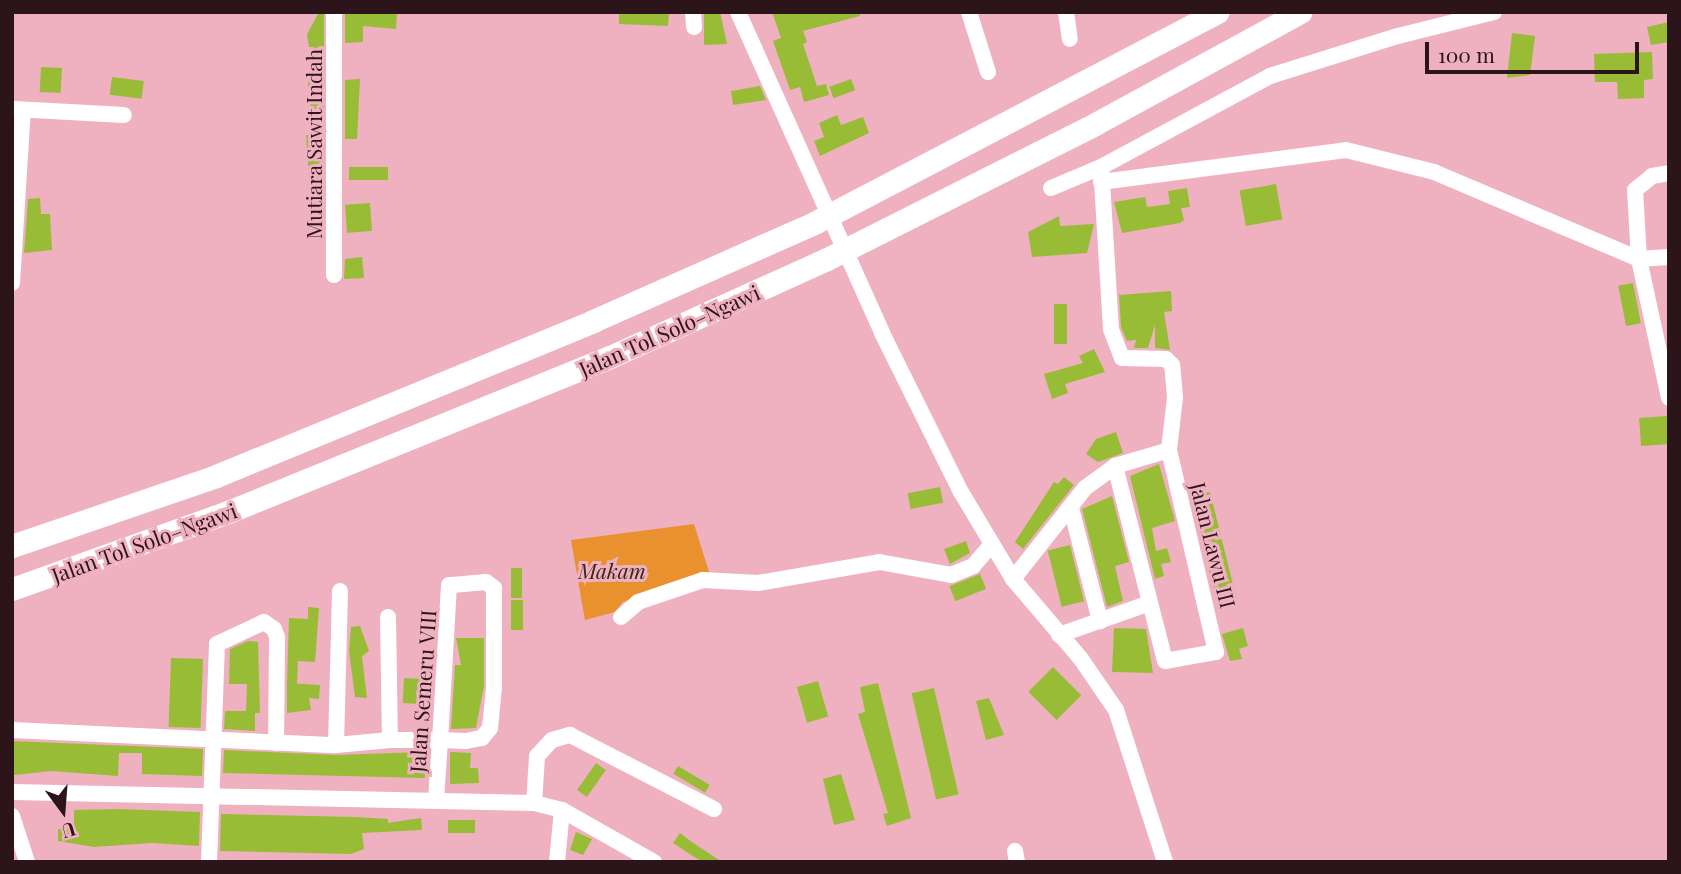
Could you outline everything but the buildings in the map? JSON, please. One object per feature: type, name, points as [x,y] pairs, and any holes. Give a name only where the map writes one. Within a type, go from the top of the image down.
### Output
[{"type":"highway","name":"Jalan Tol Solo–Ngawi","points":[[12,547],[216,476],[605,315],[816,222],[1217,12]]},
{"type":"highway","name":"Jalan Tol Solo–Ngawi","points":[[12,589],[241,507],[610,357],[827,259],[1095,124],[1300,12]]},
{"type":"street","name":"Mutiara Sawit Indah","points":[[334,12],[334,275]]},
{"type":"street","points":[[738,12],[882,333],[961,492],[1013,579],[1116,710],[1165,862]]},
{"type":"street","points":[[969,12],[988,72]]},
{"type":"street","points":[[1066,12],[1070,39]]},
{"type":"street","points":[[1101,174],[1270,76],[1386,39],[1494,12]]},
{"type":"street","points":[[12,284],[18,110],[124,115]]},
{"type":"street","points":[[1051,188],[1101,174],[1346,150],[1434,172],[1639,259],[1669,257]]},
{"type":"street","points":[[1669,173],[1652,176],[1635,190],[1639,259],[1669,398]]},
{"type":"street","points":[[1013,579],[1085,488],[1115,466],[1169,450],[1175,397],[1172,365],[1166,359],[1122,358],[1111,329],[1101,174]]},
{"type":"street","name":"Jalan Lawu III","points":[[1150,603],[1167,663],[1218,650],[1169,450]]},
{"type":"street","points":[[1059,635],[1150,603],[1115,466]]},
{"type":"street","points":[[1071,508],[1100,621]]},
{"type":"street","points":[[621,617],[638,602],[703,580],[758,583],[879,562],[951,575],[973,566],[992,544]]},
{"type":"street","name":"Jalan Semeru VIII","points":[[436,800],[449,585],[486,582],[494,588],[492,721],[482,738],[440,740]]},
{"type":"street","points":[[336,745],[340,591]]},
{"type":"street","points":[[388,617],[390,740]]},
{"type":"street","points":[[209,862],[217,644],[264,622],[274,629],[276,743]]},
{"type":"street","points":[[12,730],[214,737],[336,745],[390,740],[440,740]]},
{"type":"street","points":[[527,802],[537,756],[552,740],[570,735],[714,810]]},
{"type":"street","points":[[12,792],[527,802],[562,810],[654,862]]},
{"type":"street","points":[[557,862],[562,810]]},
{"type":"street","points":[[12,816],[27,862]]},
{"type":"green space","name":"Makam","points":[[694,524],[710,575],[623,602],[615,612],[585,620],[571,540]]}]
